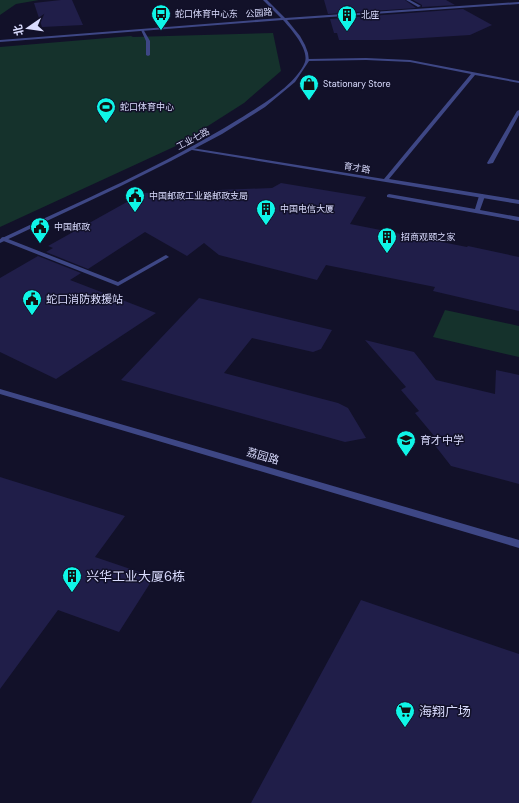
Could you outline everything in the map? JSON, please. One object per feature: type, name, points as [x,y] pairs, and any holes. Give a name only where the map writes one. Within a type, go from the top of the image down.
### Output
[{"type":"street","points":[[265,0],[282,17],[301,41],[308,60],[410,61],[519,82]]},
{"type":"street","points":[[408,0],[419,6]]},
{"type":"street","name":"公园路","points":[[0,37],[512,0]]},
{"type":"street","name":"公园路","points":[[0,41],[282,17],[519,3]]},
{"type":"street","points":[[143,30],[148,41],[148,55]]},
{"type":"street","name":"工业七路","points":[[2,240],[192,149],[255,112],[295,81],[304,70],[308,60]]},
{"type":"street","points":[[386,180],[474,73]]},
{"type":"street","points":[[490,163],[519,111]]},
{"type":"street","name":"育才路","points":[[192,149],[519,202]]},
{"type":"street","points":[[389,196],[519,219]]},
{"type":"street","points":[[476,211],[482,196]]},
{"type":"street","points":[[2,240],[118,284],[166,257]]},
{"type":"street","name":"荔园路","points":[[0,391],[519,544]]},
{"type":"green space","points":[[0,0],[39,0],[16,4],[0,15]]},
{"type":"green space","name":"蛇口体育中心","points":[[273,33],[281,71],[244,103],[178,145],[0,227],[0,47],[131,36]]},
{"type":"green space","points":[[445,310],[519,326],[519,357],[433,337]]},
{"type":"building","points":[[72,0],[83,25],[42,27],[34,3]]},
{"type":"building","points":[[324,0],[405,0],[416,8],[328,14]]},
{"type":"building","points":[[413,0],[446,0],[455,5],[422,7],[422,5]]},
{"type":"building","points":[[463,9],[492,25],[470,35],[390,40],[339,40],[337,33],[334,33],[330,19]]},
{"type":"building","points":[[281,183],[366,197],[350,224],[519,257],[519,311],[433,291],[435,287],[326,265],[317,280],[219,255],[204,243],[187,256],[145,232],[88,269],[46,252],[53,248],[48,246],[143,193],[272,188]]},
{"type":"building","points":[[38,256],[81,273],[70,280],[156,313],[56,379],[0,352],[0,278]]},
{"type":"building","points":[[199,298],[332,330],[321,349],[313,352],[252,338],[224,373],[338,403],[348,408],[366,438],[345,442],[121,380]]},
{"type":"building","points":[[365,340],[414,352],[436,380],[495,394],[496,370],[519,375],[519,484],[451,466],[430,439],[435,437],[415,413],[419,411],[401,390],[406,387]]},
{"type":"building","name":"兴华工业大厦6栋","points":[[0,477],[125,516],[95,557],[154,577],[119,632],[58,610],[0,689]]},
{"type":"building","name":"海翔广场","points":[[361,600],[519,654],[519,803],[251,803]]},
{"type":"place","name":"蛇口体育中心东","points":[[161,31]]},
{"type":"place","name":"北座","points":[[347,32]]},
{"type":"place","name":"Stationary Store","points":[[309,101]]},
{"type":"place","name":"蛇口体育中心","points":[[106,124]]},
{"type":"place","name":"中国邮政工业路邮政支局","points":[[135,213]]},
{"type":"place","name":"中国电信大厦","points":[[266,226]]},
{"type":"place","name":"中国邮政","points":[[40,244]]},
{"type":"place","name":"招商观颐之家","points":[[387,254]]},
{"type":"place","name":"蛇口消防救援站","points":[[32,316]]},
{"type":"place","name":"育才中学","points":[[406,457]]},
{"type":"place","name":"兴华工业大厦6栋","points":[[72,593]]},
{"type":"place","name":"海翔广场","points":[[405,728]]}]
